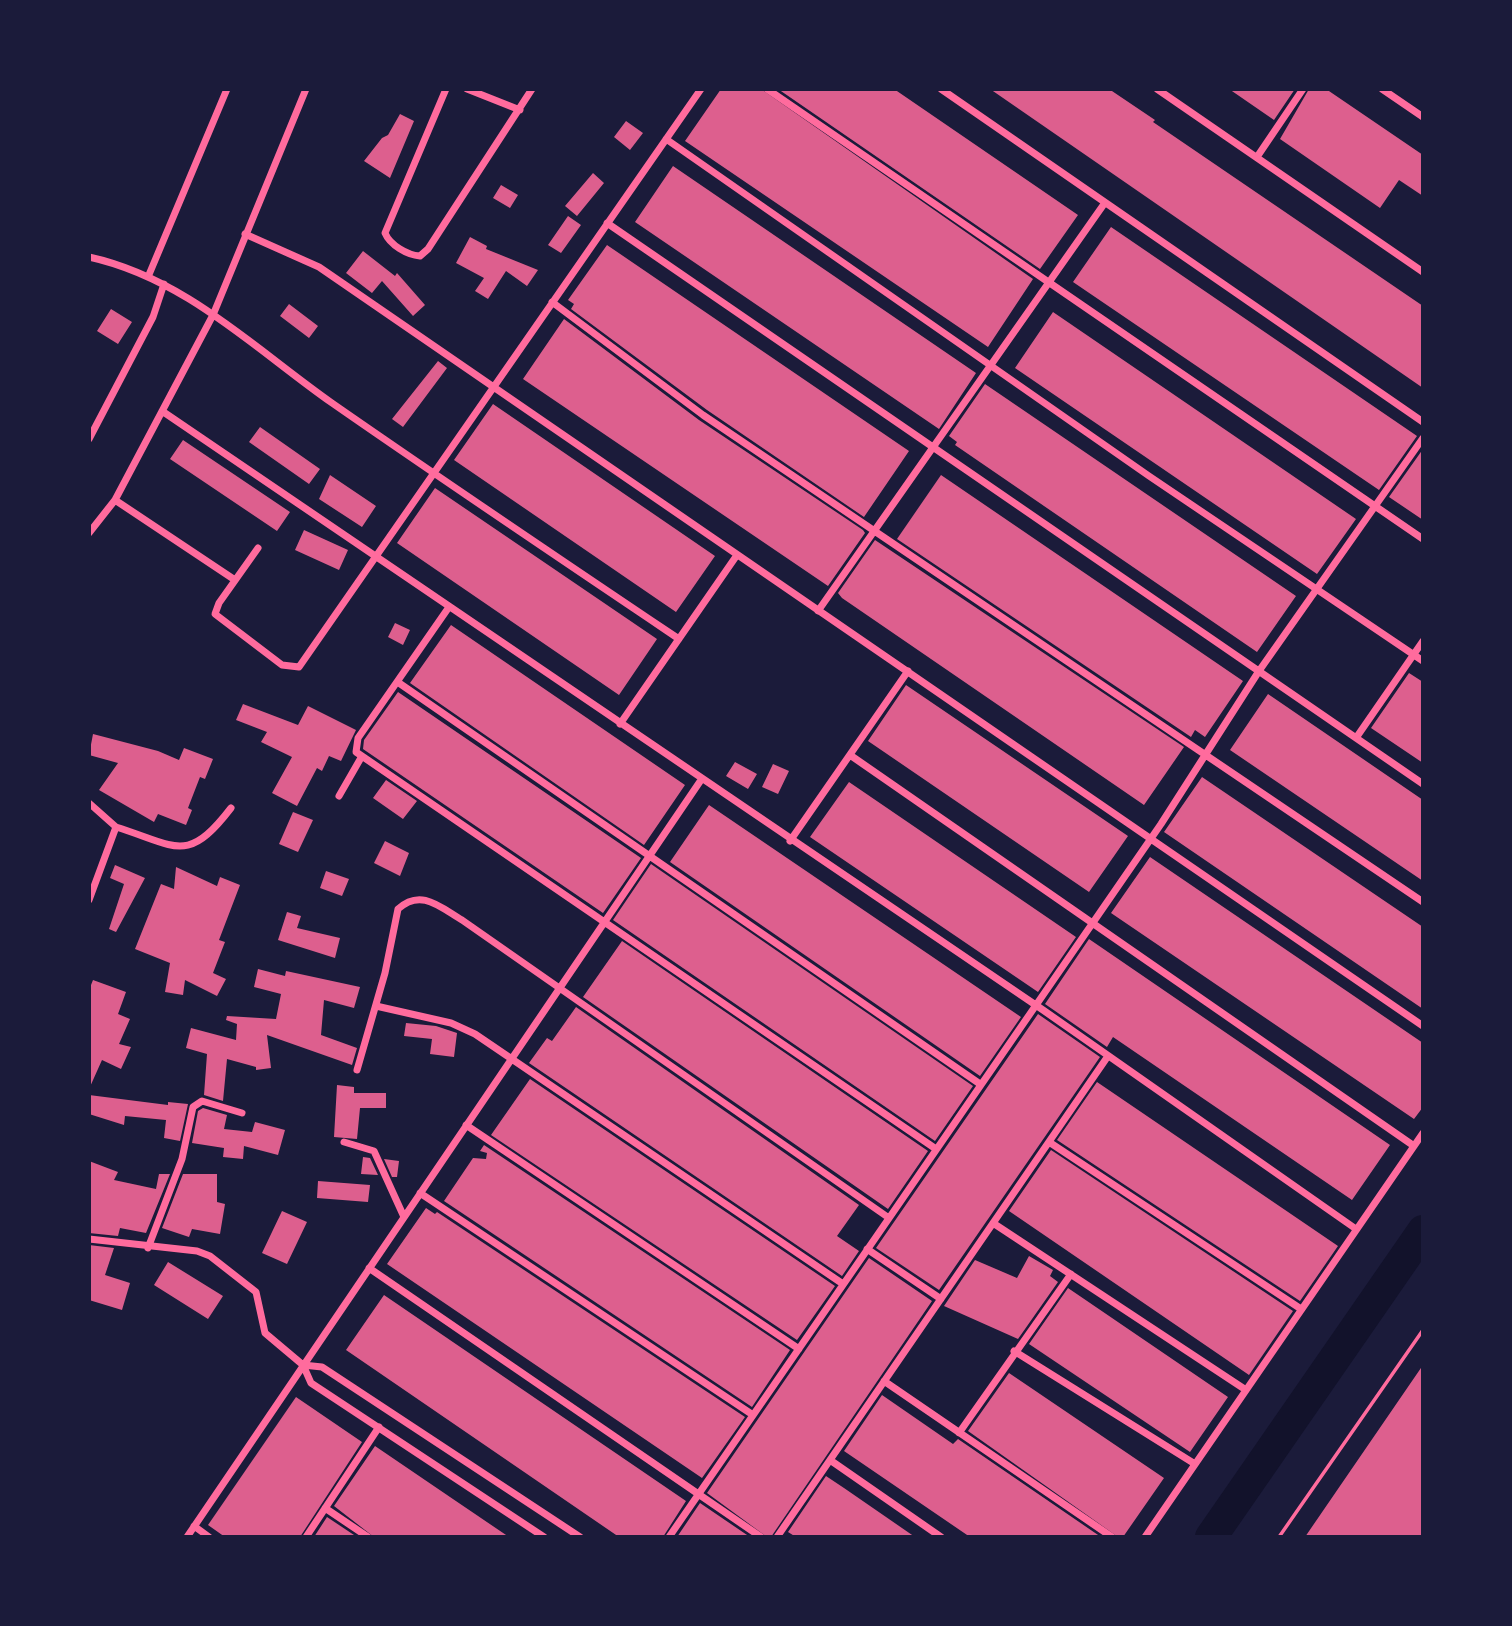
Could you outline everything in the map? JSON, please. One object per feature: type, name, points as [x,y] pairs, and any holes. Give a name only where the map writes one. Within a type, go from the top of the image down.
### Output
[{"type":"street","points":[[148,277],[227,89]]},
{"type":"street","points":[[89,533],[115,500],[213,314],[306,89]]},
{"type":"street","points":[[446,89],[385,233],[388,240],[412,255],[420,256],[428,249],[532,89]]},
{"type":"street","points":[[467,89],[520,110]]},
{"type":"street","points":[[258,548],[215,609],[216,617],[282,665],[296,667],[303,663],[701,89]]},
{"type":"street","points":[[767,89],[1423,539]]},
{"type":"street","points":[[941,89],[1423,422]]},
{"type":"street","points":[[1157,89],[1423,272]]},
{"type":"street","points":[[1256,157],[1303,89]]},
{"type":"street","points":[[1382,89],[1423,117]]},
{"type":"street","points":[[666,139],[1149,476],[1423,661]]},
{"type":"street","points":[[818,611],[1104,204]]},
{"type":"street","points":[[607,223],[1423,784]]},
{"type":"street","points":[[245,234],[319,267],[1423,1026]]},
{"type":"street","points":[[89,257],[113,262],[194,300],[316,391],[433,473],[679,639]]},
{"type":"street","points":[[89,438],[153,317],[166,285]]},
{"type":"street","points":[[552,302],[703,415],[1423,902]]},
{"type":"street","points":[[162,411],[790,841],[1035,1005],[1356,1229]]},
{"type":"street","points":[[670,1537],[1150,838],[1259,671],[1423,438]]},
{"type":"street","points":[[115,500],[235,580]]},
{"type":"street","points":[[620,724],[737,555]]},
{"type":"street","points":[[449,607],[358,738],[356,752],[936,1149]]},
{"type":"street","points":[[1356,738],[1423,640]]},
{"type":"street","points":[[790,841],[908,671]]},
{"type":"street","points":[[399,682],[980,1084]]},
{"type":"street","points":[[850,755],[1414,1146]]},
{"type":"street","points":[[339,796],[362,756]]},
{"type":"street","points":[[187,1537],[701,780]]},
{"type":"street","points":[[89,803],[116,827],[175,846],[188,846],[211,834],[231,808]]},
{"type":"street","points":[[89,900],[116,827]]},
{"type":"street","points":[[357,1070],[376,1006],[398,909],[406,902],[419,898],[428,899],[462,920],[888,1218]]},
{"type":"street","points":[[376,1006],[462,1027],[512,1058],[843,1284]]},
{"type":"street","points":[[777,1537],[1108,1056]]},
{"type":"street","points":[[148,1248],[179,1168],[193,1107],[202,1101],[242,1113]]},
{"type":"street","points":[[466,1125],[799,1349]]},
{"type":"street","points":[[1145,1537],[1423,1133]]},
{"type":"street","points":[[344,1142],[374,1151],[404,1217]]},
{"type":"street","points":[[1049,1142],[1301,1309]]},
{"type":"street","points":[[420,1193],[753,1415]]},
{"type":"street","points":[[993,1223],[1246,1390]]},
{"type":"street","points":[[89,1239],[148,1248],[197,1251],[210,1256],[256,1292],[265,1332],[303,1365],[311,1383],[544,1537]]},
{"type":"street","points":[[867,1249],[941,1299]]},
{"type":"street","points":[[369,1268],[761,1537]]},
{"type":"street","points":[[959,1433],[1014,1351],[1071,1274]]},
{"type":"street","points":[[1014,1351],[1195,1464]]},
{"type":"street","points":[[303,1365],[323,1367],[580,1537]]},
{"type":"street","points":[[884,1381],[1112,1537]]},
{"type":"street","points":[[306,1537],[379,1427]]},
{"type":"street","points":[[830,1460],[941,1537]]},
{"type":"street","points":[[325,1508],[368,1537]]},
{"type":"street","points":[[194,1526],[209,1537]]},
{"type":"lane","points":[[1279,1537],[1423,1330]]},
{"type":"building","points":[[721,89],[761,89],[1033,279],[988,347],[685,141]]},
{"type":"building","points":[[778,89],[894,89],[1078,215],[1040,269]]},
{"type":"building","points":[[990,89],[1109,89],[1155,120],[1153,122],[1423,306],[1423,388]]},
{"type":"building","points":[[1229,89],[1295,89],[1274,120]]},
{"type":"building","points":[[1309,89],[1326,89],[1423,155],[1423,196],[1399,180],[1380,208],[1280,139]]},
{"type":"building","points":[[400,114],[414,121],[390,178],[364,161],[382,138],[388,135]]},
{"type":"building","points":[[626,121],[643,133],[630,150],[614,137]]},
{"type":"building","points":[[673,166],[976,373],[939,429],[635,222]]},
{"type":"building","points":[[593,173],[604,183],[577,216],[565,206]]},
{"type":"building","points":[[501,185],[518,195],[510,208],[493,198]]},
{"type":"building","points":[[568,216],[581,225],[561,253],[548,245]]},
{"type":"building","points":[[1111,227],[1417,436],[1379,490],[1073,282]]},
{"type":"building","points":[[470,237],[487,246],[486,249],[538,270],[527,286],[506,271],[488,299],[475,291],[484,278],[456,263]]},
{"type":"building","points":[[607,245],[909,451],[864,517],[707,410],[571,309],[574,304],[568,300]]},
{"type":"building","points":[[363,251],[395,276],[397,273],[425,305],[413,316],[382,281],[372,293],[346,273]]},
{"type":"building","points":[[289,304],[318,326],[309,338],[280,316]]},
{"type":"building","points":[[111,309],[132,322],[118,344],[97,331]]},
{"type":"building","points":[[1053,312],[1356,519],[1317,574],[1015,368]]},
{"type":"building","points":[[564,319],[699,420],[863,530],[865,533],[828,586],[523,379]]},
{"type":"building","points":[[438,361],[447,368],[403,427],[392,419]]},
{"type":"building","points":[[985,384],[1296,596],[1257,652],[955,445],[957,442],[949,436]]},
{"type":"building","points":[[493,404],[715,556],[676,612],[454,460]]},
{"type":"building","points":[[260,427],[320,469],[309,484],[249,442]]},
{"type":"building","points":[[183,440],[290,512],[277,531],[170,459]]},
{"type":"building","points":[[1423,449],[1423,520],[1389,497]]},
{"type":"building","points":[[330,475],[376,506],[362,527],[319,499]]},
{"type":"building","points":[[941,475],[1243,681],[1205,737],[1195,730],[1191,737],[897,539]]},
{"type":"building","points":[[435,488],[657,639],[619,695],[397,543]]},
{"type":"building","points":[[304,530],[348,550],[339,570],[295,550]]},
{"type":"building","points":[[875,540],[1184,747],[1144,805],[842,598],[838,593]]},
{"type":"building","points":[[395,623],[410,630],[403,645],[388,637]]},
{"type":"building","points":[[451,625],[685,785],[644,845],[410,683]]},
{"type":"building","points":[[1409,673],[1423,682],[1423,763],[1371,728]]},
{"type":"building","points":[[906,685],[1128,836],[1089,892],[868,741]]},
{"type":"building","points":[[398,692],[641,858],[603,913],[363,749],[364,740]]},
{"type":"building","points":[[1268,694],[1423,800],[1423,881],[1230,750]]},
{"type":"building","points":[[243,704],[298,725],[308,706],[356,730],[341,761],[329,756],[322,771],[317,768],[297,806],[272,793],[292,757],[261,742],[267,732],[236,720]]},
{"type":"building","points":[[93,734],[158,751],[179,760],[184,748],[213,759],[205,779],[200,777],[188,808],[192,810],[186,825],[158,814],[154,822],[99,790],[118,763],[89,755]]},
{"type":"building","points":[[735,762],[757,774],[748,789],[726,776]]},
{"type":"building","points":[[773,764],[789,771],[778,794],[762,787]]},
{"type":"building","points":[[1202,777],[1423,927],[1423,1009],[1164,832]]},
{"type":"building","points":[[386,780],[417,801],[403,819],[373,798]]},
{"type":"building","points":[[849,782],[1076,937],[1038,992],[810,837]]},
{"type":"building","points":[[709,805],[1021,1017],[980,1076],[670,862]]},
{"type":"building","points":[[293,812],[313,820],[298,852],[279,844]]},
{"type":"building","points":[[385,841],[409,853],[400,876],[374,863]]},
{"type":"building","points":[[1150,857],[1423,1043],[1423,1107],[1414,1119],[1111,913]]},
{"type":"building","points":[[651,864],[973,1086],[935,1141],[613,920]]},
{"type":"building","points":[[115,865],[145,878],[116,932],[109,929],[124,884],[110,878]]},
{"type":"building","points":[[176,867],[217,886],[220,877],[240,885],[219,940],[225,942],[213,973],[226,979],[217,996],[185,980],[183,995],[165,992],[170,963],[135,949],[161,884],[174,889]]},
{"type":"building","points":[[326,871],[349,879],[342,896],[320,888]]},
{"type":"building","points":[[287,912],[301,916],[297,928],[340,938],[335,958],[278,940]]},
{"type":"building","points":[[1089,939],[1390,1145],[1352,1200],[1113,1037],[1107,1047],[1045,1004]]},
{"type":"building","points":[[622,941],[928,1151],[888,1209],[583,997]]},
{"type":"building","points":[[258,969],[285,976],[286,971],[360,987],[354,1008],[324,1000],[321,1035],[357,1048],[352,1065],[267,1035],[271,1068],[256,1070],[256,1067],[227,1059],[223,1101],[204,1095],[207,1054],[186,1048],[191,1028],[236,1040],[237,1024],[226,1020],[227,1016],[276,1019],[281,994],[254,987]]},
{"type":"building","points":[[93,980],[126,992],[118,1014],[130,1019],[119,1044],[131,1047],[121,1069],[102,1060],[89,1089],[89,990]]},
{"type":"building","points":[[576,1007],[859,1205],[837,1236],[859,1251],[842,1276],[529,1063],[547,1038],[552,1041]]},
{"type":"building","points":[[1038,1014],[1100,1057],[939,1290],[876,1248]]},
{"type":"building","points":[[406,1023],[436,1026],[457,1033],[454,1057],[430,1054],[432,1039],[404,1036]]},
{"type":"building","points":[[530,1079],[835,1286],[797,1340],[491,1135]]},
{"type":"building","points":[[1097,1082],[1338,1246],[1300,1301],[1057,1140]]},
{"type":"building","points":[[337,1085],[354,1087],[354,1093],[386,1093],[386,1108],[360,1108],[357,1139],[334,1137]]},
{"type":"building","points":[[89,1095],[168,1105],[168,1102],[188,1104],[180,1141],[164,1138],[166,1120],[125,1116],[124,1125],[89,1114]]},
{"type":"building","points":[[203,1108],[227,1115],[224,1129],[252,1132],[255,1122],[285,1130],[278,1155],[244,1146],[243,1159],[223,1157],[224,1148],[192,1143],[198,1111]]},
{"type":"building","points":[[484,1145],[790,1350],[752,1407],[444,1201],[473,1158],[486,1159],[487,1153],[480,1151]]},
{"type":"building","points":[[1051,1150],[1293,1311],[1249,1375],[1009,1211]]},
{"type":"building","points":[[363,1157],[370,1158],[378,1175],[361,1174]]},
{"type":"building","points":[[384,1159],[399,1161],[397,1177],[392,1177]]},
{"type":"building","points":[[89,1161],[118,1172],[114,1180],[156,1189],[159,1174],[170,1174],[146,1233],[120,1228],[118,1236],[89,1233]]},
{"type":"building","points":[[183,1174],[217,1174],[217,1202],[225,1204],[220,1234],[192,1229],[189,1237],[162,1228]]},
{"type":"building","points":[[318,1181],[370,1185],[368,1202],[317,1198]]},
{"type":"building","points":[[426,1208],[435,1214],[437,1212],[745,1417],[702,1478],[387,1264]]},
{"type":"building","points":[[282,1211],[307,1222],[287,1264],[262,1253]]},
{"type":"building","points":[[89,1245],[114,1248],[105,1275],[130,1283],[122,1310],[89,1300]]},
{"type":"building","points":[[1029,1256],[1053,1270],[1050,1276],[1058,1282],[1018,1339],[944,1306],[975,1260],[1017,1278]]},
{"type":"building","points":[[869,1258],[932,1301],[771,1537],[767,1537],[707,1493]]},
{"type":"building","points":[[168,1262],[223,1296],[208,1319],[154,1285]]},
{"type":"building","points":[[1068,1288],[1228,1397],[1190,1452],[1029,1344]]},
{"type":"building","points":[[384,1295],[686,1501],[663,1537],[619,1537],[346,1350]]},
{"type":"building","points":[[1423,1365],[1423,1537],[1305,1537]]},
{"type":"building","points":[[1009,1373],[1164,1478],[1123,1537],[1118,1537],[968,1431]]},
{"type":"building","points":[[882,1395],[953,1444],[958,1439],[1101,1537],[970,1537],[844,1451]]},
{"type":"building","points":[[296,1397],[362,1442],[300,1537],[225,1537],[208,1525]]},
{"type":"building","points":[[375,1446],[509,1537],[374,1537],[334,1506]]},
{"type":"building","points":[[826,1476],[915,1537],[796,1537],[788,1532]]},
{"type":"building","points":[[700,1503],[750,1537],[677,1537]]},
{"type":"building","points":[[327,1517],[357,1537],[314,1537]]},
{"type":"waterway","points":[[1211,1537],[1423,1231]]}]
